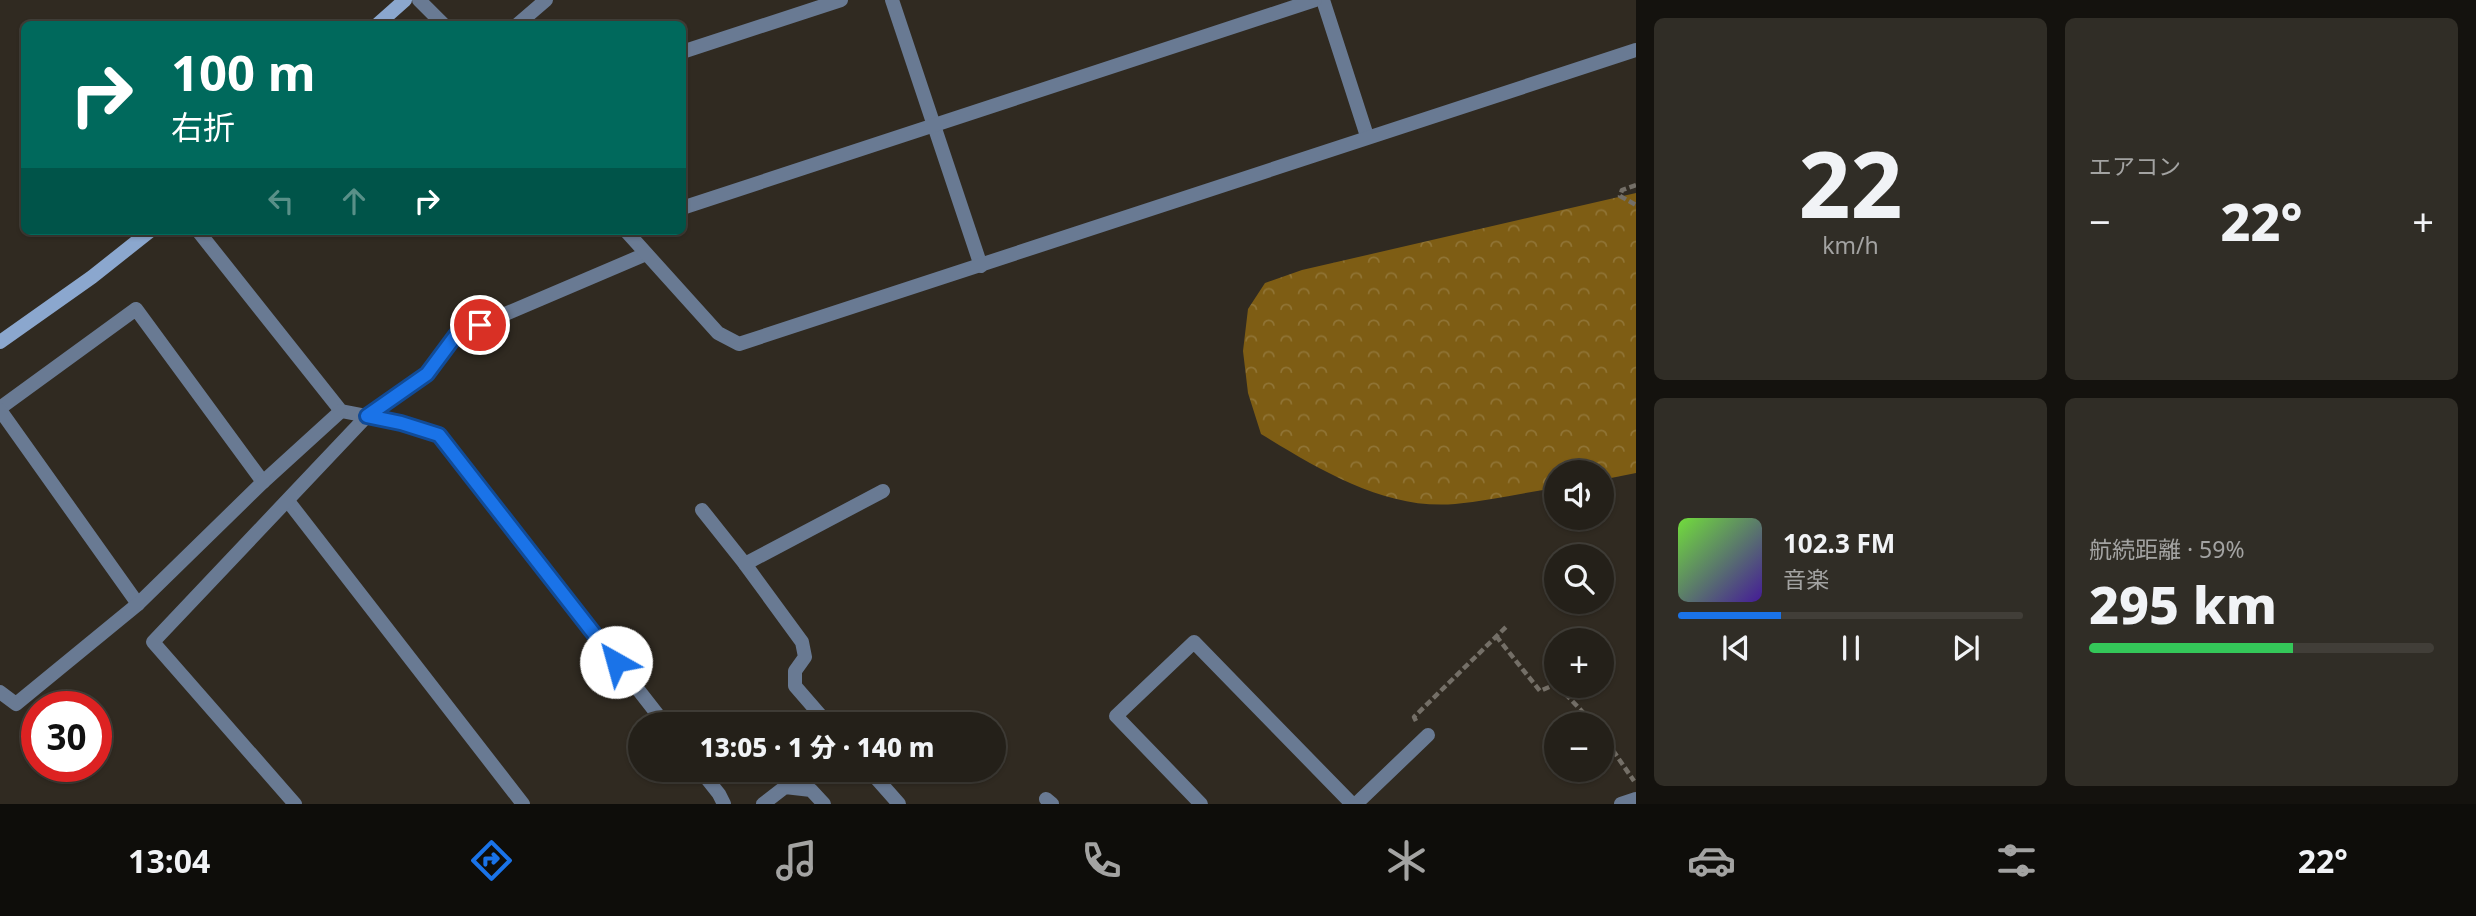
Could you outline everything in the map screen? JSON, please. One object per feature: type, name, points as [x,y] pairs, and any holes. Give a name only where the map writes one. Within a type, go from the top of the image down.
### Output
[{"type":"street","points":[[381,21],[405,0]]},
{"type":"street","points":[[419,0],[440,21]]},
{"type":"street","points":[[522,21],[546,0]]},
{"type":"street","points":[[686,51],[841,0]]},
{"type":"street","points":[[892,0],[981,266]]},
{"type":"street","points":[[686,207],[1315,0]]},
{"type":"street","points":[[1323,0],[1367,136]]},
{"type":"street","points":[[629,235],[718,333],[739,344],[1636,50]]},
{"type":"street","points":[[0,342],[92,277],[145,235]]},
{"type":"street","points":[[201,235],[341,411],[401,423],[439,435],[656,712]]},
{"type":"street","points":[[295,804],[153,642],[367,416],[427,374],[456,335],[646,254]]},
{"type":"street","points":[[138,604],[0,409],[136,309],[263,482]]},
{"type":"street","points":[[0,692],[16,704],[138,604],[263,482],[341,411]]},
{"type":"street","points":[[745,564],[883,491]]},
{"type":"street","points":[[288,500],[523,804]]},
{"type":"street","points":[[702,510],[802,642],[806,657],[795,671],[794,686],[817,712]]},
{"type":"street","points":[[1200,804],[1116,716],[1194,642],[1354,804],[1428,735]]},
{"type":"street","points":[[710,782],[723,804]]},
{"type":"street","points":[[880,782],[899,804]]},
{"type":"street","points":[[763,804],[785,787],[811,790],[824,804]]},
{"type":"street","points":[[1620,804],[1636,799]]},
{"type":"path","points":[[1636,185],[1622,190],[1620,196],[1636,205]]},
{"type":"path","points":[[1428,735],[1413,717],[1507,626]]},
{"type":"path","points":[[1496,636],[1540,691],[1544,690]]},
{"type":"path","points":[[1569,698],[1583,712]]},
{"type":"path","points":[[1614,752],[1636,785]]},
{"type":"green space","points":[[1636,193],[1636,473],[1614,477],[1614,460],[1544,460],[1544,490],[1467,503],[1429,504],[1403,501],[1353,484],[1306,461],[1261,434],[1248,393],[1243,351],[1248,309],[1265,283],[1302,270]]},
{"type":"route","points":[[480,325],[456,335],[427,374],[367,416],[439,435],[616,662]]}]
